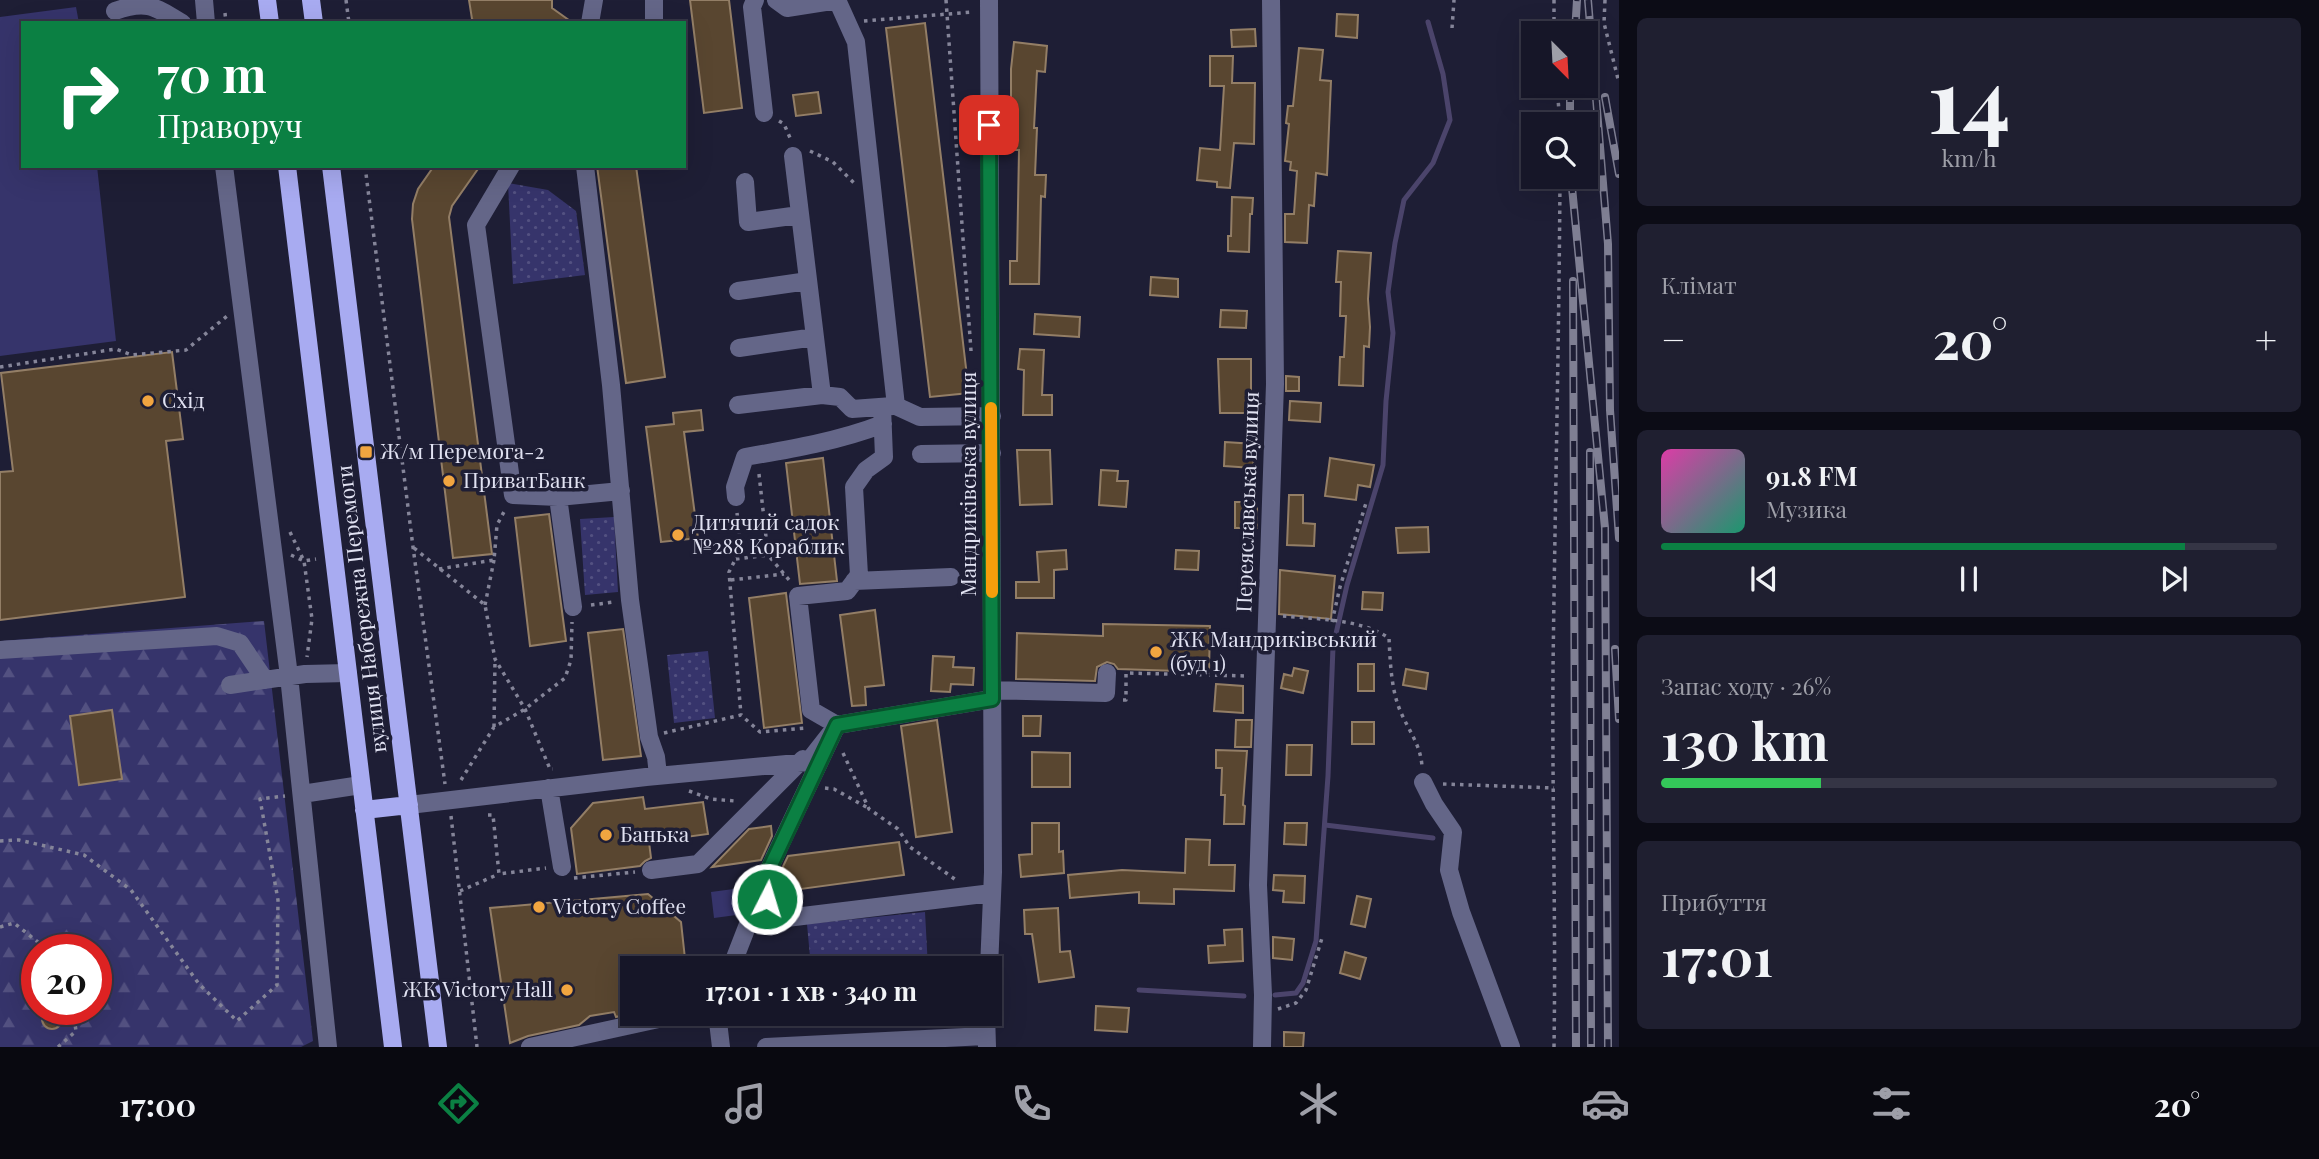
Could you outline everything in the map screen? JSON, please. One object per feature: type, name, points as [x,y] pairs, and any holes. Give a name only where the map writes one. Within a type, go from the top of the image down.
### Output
[{"type":"main road","points":[[267,0],[270,21]]},
{"type":"main road","points":[[311,0],[314,21]]},
{"type":"main road","name":"вулиця Набережна Перемоги","points":[[287,168],[393,1047]]},
{"type":"main road","name":"вулиця Набережна Перемоги","points":[[331,168],[438,1047]]},
{"type":"main road","points":[[364,810],[409,806]]},
{"type":"street","points":[[204,0],[206,21]]},
{"type":"street","points":[[590,21],[594,0]]},
{"type":"street","points":[[654,0],[654,21]]},
{"type":"street","points":[[755,0],[752,7],[764,113]]},
{"type":"street","points":[[776,0],[787,8],[838,1],[856,42],[874,201],[887,412],[884,457],[866,470],[854,487],[859,575],[847,591],[798,596],[811,710],[837,725]]},
{"type":"street","name":"Переяславська вулиця","points":[[1262,1047],[1258,885],[1275,384],[1271,0]]},
{"type":"street","points":[[115,11],[130,2],[146,2],[178,21]]},
{"type":"street","name":"Мандриківська вулиця","points":[[988,956],[985,894],[992,694],[989,5]]},
{"type":"street","points":[[797,152],[799,215],[822,395]]},
{"type":"street","points":[[224,168],[289,676],[328,1047]]},
{"type":"street","points":[[510,168],[476,225],[513,495],[558,497],[621,491]]},
{"type":"street","points":[[585,168],[611,385],[630,600],[649,737],[659,775]]},
{"type":"street","points":[[745,182],[748,222],[799,215]]},
{"type":"street","points":[[738,290],[808,281]]},
{"type":"street","points":[[739,348],[815,338]]},
{"type":"street","points":[[738,405],[822,395],[840,397],[852,408],[920,417],[992,416]]},
{"type":"street","points":[[736,497],[735,487],[746,457],[821,443],[887,412]]},
{"type":"street","points":[[921,454],[992,453]]},
{"type":"street","points":[[558,497],[573,607]]},
{"type":"street","points":[[855,581],[951,577]]},
{"type":"street","points":[[0,650],[217,636],[240,643],[265,680]]},
{"type":"street","points":[[230,685],[289,676],[348,673]]},
{"type":"street","points":[[651,870],[698,864],[837,725],[992,694],[1106,693],[1107,673]]},
{"type":"street","points":[[409,806],[454,804],[549,788],[659,775],[808,762],[837,725]]},
{"type":"street","points":[[837,725],[765,878],[770,920],[985,894]]},
{"type":"street","points":[[1423,782],[1453,832],[1448,870],[1511,1047]]},
{"type":"street","points":[[302,794],[361,785]]},
{"type":"street","points":[[549,788],[562,867]]},
{"type":"street","points":[[736,956],[774,858]]},
{"type":"street","points":[[530,1047],[626,1026]]},
{"type":"street","points":[[719,1026],[721,1047]]},
{"type":"street","points":[[766,1047],[986,1041]]},
{"type":"path","points":[[346,0],[349,21]]},
{"type":"path","points":[[946,0],[972,360]]},
{"type":"path","points":[[1452,27],[1454,0]]},
{"type":"path","points":[[1553,0],[1554,21]]},
{"type":"path","points":[[1605,0],[1604,23],[1619,83]]},
{"type":"path","points":[[848,22],[947,14],[989,5]]},
{"type":"path","points":[[764,113],[785,124],[797,152],[833,162],[874,201]]},
{"type":"path","points":[[365,168],[413,547],[454,804]]},
{"type":"path","points":[[1554,1047],[1553,671],[1560,189]]},
{"type":"path","points":[[0,367],[116,349],[132,355],[186,350],[242,304]]},
{"type":"path","points":[[756,455],[768,555],[798,596]]},
{"type":"path","points":[[494,727],[495,659],[485,605],[494,560],[497,525],[513,495]]},
{"type":"path","points":[[736,497],[741,548],[729,572],[741,715],[760,732],[837,725],[843,751],[869,808],[898,829],[910,847],[985,894]]},
{"type":"path","points":[[1332,622],[1366,503]]},
{"type":"path","points":[[273,547],[304,561],[316,559]]},
{"type":"path","points":[[413,547],[485,605]]},
{"type":"path","points":[[735,559],[768,555]]},
{"type":"path","points":[[439,569],[494,560]]},
{"type":"path","points":[[730,580],[784,574]]},
{"type":"path","points":[[477,1047],[451,812],[460,781],[494,727],[525,709],[565,678],[571,660],[573,607],[630,600]]},
{"type":"path","points":[[1267,615],[1377,629],[1389,638],[1397,704],[1421,758],[1423,782]]},
{"type":"path","points":[[495,659],[525,709],[550,769],[564,767]]},
{"type":"path","points":[[649,737],[741,715]]},
{"type":"path","points":[[659,775],[690,792],[711,799],[734,800],[742,812]]},
{"type":"path","points":[[1451,785],[1554,788]]},
{"type":"path","points":[[0,841],[19,841],[85,855],[131,890],[198,984],[237,1021],[277,985],[278,900],[260,799],[302,794]]},
{"type":"path","points":[[482,814],[493,816],[499,874]]},
{"type":"path","points":[[460,891],[499,874],[562,867],[575,879],[651,870]]},
{"type":"path","points":[[0,927],[14,923],[28,934]]},
{"type":"path","points":[[1263,1016],[1296,1003],[1306,989],[1322,938]]},
{"type":"path","points":[[58,1047],[76,1031],[75,1025]]},
{"type":"green space","points":[[76,7],[79,21],[21,21],[21,168],[97,168],[116,341],[0,356],[0,17]]},
{"type":"green space","points":[[508,183],[548,190],[576,211],[585,275],[513,284]]},
{"type":"green space","points":[[614,517],[618,592],[585,595],[580,519]]},
{"type":"green space","points":[[264,621],[313,1041],[301,1047],[0,1047],[0,641]]},
{"type":"green space","points":[[708,651],[715,718],[674,723],[667,655]]},
{"type":"green space","points":[[756,886],[759,912],[714,918],[711,892]]},
{"type":"green space","points":[[925,912],[927,956],[810,956],[807,924]]},
{"type":"building","points":[[469,0],[552,0],[552,8],[570,21],[475,21],[472,19]]},
{"type":"building","points":[[690,0],[729,0],[742,108],[704,113]]},
{"type":"building","points":[[1337,14],[1358,15],[1357,38],[1336,36]]},
{"type":"building","points":[[925,23],[969,393],[930,397],[886,28]]},
{"type":"building","points":[[1255,29],[1256,46],[1232,47],[1231,30]]},
{"type":"building","points":[[1014,42],[1047,46],[1045,72],[1037,71],[1034,128],[1037,128],[1035,175],[1046,175],[1045,197],[1041,196],[1039,284],[1010,284],[1010,261],[1017,261],[1019,150],[1011,150],[1011,69]]},
{"type":"building","points":[[1299,48],[1323,50],[1320,80],[1331,81],[1327,175],[1316,173],[1314,206],[1309,205],[1307,243],[1285,242],[1285,214],[1294,214],[1297,171],[1290,170],[1291,162],[1285,161],[1289,124],[1286,123],[1288,106],[1293,106]]},
{"type":"building","points":[[1210,56],[1233,56],[1232,83],[1255,83],[1254,144],[1234,143],[1230,188],[1217,187],[1217,182],[1197,180],[1200,148],[1220,150],[1224,86],[1210,86]]},
{"type":"building","points":[[818,92],[821,113],[796,116],[793,95]]},
{"type":"building","points":[[433,168],[479,168],[452,206],[449,217],[492,554],[453,558],[412,219],[418,189]]},
{"type":"building","points":[[597,168],[636,168],[665,377],[626,383]]},
{"type":"building","points":[[1232,197],[1253,198],[1249,252],[1228,251]]},
{"type":"building","points":[[1338,251],[1371,253],[1369,347],[1364,346],[1363,386],[1339,385],[1340,357],[1344,357],[1346,316],[1340,316],[1341,282],[1336,282]]},
{"type":"building","points":[[1151,277],[1178,279],[1178,297],[1150,295]]},
{"type":"building","points":[[1221,310],[1247,311],[1246,328],[1220,327]]},
{"type":"building","points":[[1035,314],[1080,317],[1079,337],[1034,334]]},
{"type":"building","points":[[1020,349],[1044,350],[1042,395],[1052,395],[1052,415],[1023,415],[1024,370],[1018,369]]},
{"type":"building","points":[[172,352],[183,439],[166,441],[185,597],[0,620],[0,472],[13,471],[1,373]]},
{"type":"building","points":[[1218,359],[1251,359],[1251,413],[1220,413]]},
{"type":"building","points":[[1286,376],[1299,377],[1299,391],[1286,391]]},
{"type":"building","points":[[1290,401],[1321,403],[1320,422],[1289,420]]},
{"type":"building","points":[[701,410],[703,430],[684,432],[698,538],[661,542],[646,427],[674,424],[673,413]]},
{"type":"building","points":[[1225,442],[1255,444],[1253,468],[1224,466]]},
{"type":"building","points":[[1017,450],[1050,450],[1052,504],[1020,505]]},
{"type":"building","points":[[823,458],[837,581],[800,584],[786,463]]},
{"type":"building","points":[[1330,458],[1374,465],[1370,487],[1358,485],[1356,500],[1325,496]]},
{"type":"building","points":[[1101,470],[1118,471],[1117,481],[1128,481],[1126,507],[1099,505]]},
{"type":"building","points":[[1289,495],[1303,495],[1303,523],[1315,524],[1314,546],[1287,545]]},
{"type":"building","points":[[1235,502],[1257,502],[1257,528],[1235,528]]},
{"type":"building","points":[[549,514],[566,641],[530,646],[515,518]]},
{"type":"building","points":[[1428,527],[1429,552],[1398,553],[1396,528]]},
{"type":"building","points":[[1066,550],[1067,569],[1054,570],[1054,598],[1016,598],[1016,582],[1039,582],[1037,552]]},
{"type":"building","points":[[1176,550],[1199,551],[1198,570],[1175,569]]},
{"type":"building","points":[[1280,570],[1335,576],[1331,619],[1279,614]]},
{"type":"building","points":[[1363,592],[1383,593],[1382,610],[1362,609]]},
{"type":"building","points":[[786,593],[802,723],[764,728],[749,598]]},
{"type":"building","points":[[875,610],[884,685],[865,687],[866,705],[852,706],[840,615]]},
{"type":"building","points":[[1103,624],[1210,626],[1209,672],[1118,669],[1107,662],[1097,667],[1095,681],[1016,679],[1017,633],[1103,636]]},
{"type":"building","points":[[623,629],[641,756],[603,760],[588,633]]},
{"type":"building","points":[[933,656],[954,657],[953,667],[974,668],[973,685],[951,684],[950,692],[931,691]]},
{"type":"building","points":[[1358,664],[1374,664],[1374,691],[1358,691]]},
{"type":"building","points":[[1294,668],[1308,671],[1303,693],[1281,688],[1284,674],[1292,676]]},
{"type":"building","points":[[1406,669],[1428,673],[1426,689],[1403,685]]},
{"type":"building","points":[[1216,684],[1243,686],[1243,713],[1214,711]]},
{"type":"building","points":[[112,710],[122,779],[79,785],[70,716]]},
{"type":"building","points":[[1023,716],[1041,716],[1040,736],[1023,736]]},
{"type":"building","points":[[937,720],[952,832],[916,837],[901,726]]},
{"type":"building","points":[[1236,720],[1252,720],[1251,747],[1235,747]]},
{"type":"building","points":[[1352,722],[1374,722],[1374,744],[1352,744]]},
{"type":"building","points":[[1287,745],[1312,745],[1311,775],[1286,775]]},
{"type":"building","points":[[1216,750],[1247,751],[1244,824],[1224,824],[1225,795],[1221,795],[1222,768],[1216,768]]},
{"type":"building","points":[[1032,752],[1070,753],[1070,787],[1032,787]]},
{"type":"building","name":"Банька","points":[[643,797],[645,809],[703,802],[708,834],[649,842],[651,858],[640,866],[577,874],[571,828],[593,803]]},
{"type":"building","points":[[1032,823],[1059,823],[1059,852],[1063,851],[1064,873],[1021,877],[1019,855],[1032,854]]},
{"type":"building","points":[[1285,823],[1307,823],[1306,845],[1284,844]]},
{"type":"building","points":[[771,826],[772,836],[761,860],[712,867],[749,829]]},
{"type":"building","points":[[1186,839],[1210,840],[1209,865],[1235,865],[1234,891],[1174,889],[1174,904],[1139,903],[1139,892],[1070,898],[1068,875],[1122,870],[1185,873]]},
{"type":"building","points":[[899,842],[904,875],[779,892],[777,879],[788,856]]},
{"type":"building","points":[[1274,875],[1305,876],[1304,903],[1283,902],[1284,891],[1273,890]]},
{"type":"building","name":"ЖК Victory Hall","points":[[648,894],[681,922],[685,956],[620,956],[620,1016],[616,1017],[614,1012],[590,1016],[579,1025],[528,1036],[510,1043],[490,908]]},
{"type":"building","points":[[1357,896],[1371,899],[1365,927],[1351,924]]},
{"type":"building","points":[[1058,908],[1060,952],[1070,951],[1074,977],[1039,982],[1032,934],[1025,934],[1024,910]]},
{"type":"building","points":[[1242,929],[1243,961],[1209,963],[1208,946],[1225,945],[1224,930]]},
{"type":"building","points":[[1273,937],[1294,939],[1292,960],[1273,958]]},
{"type":"building","points":[[1345,952],[1366,958],[1360,979],[1340,973]]},
{"type":"building","points":[[1096,1006],[1129,1008],[1127,1032],[1095,1030]]},
{"type":"building","points":[[60,1025],[56,1029],[48,1029],[45,1026]]},
{"type":"building","points":[[1284,1032],[1304,1033],[1303,1047],[1284,1047]]},
{"type":"waterway","points":[[1275,995],[1296,993],[1303,983],[1316,941],[1328,776],[1333,647],[1347,585],[1383,465],[1393,333],[1388,292],[1395,243],[1404,200],[1433,163],[1450,120],[1443,74],[1428,22]]},
{"type":"waterway","points":[[1325,825],[1433,838]]},
{"type":"waterway","points":[[1139,990],[1244,996]]},
{"type":"railway","points":[[1576,21],[1577,0]]},
{"type":"railway","points":[[1588,0],[1608,244],[1610,410],[1619,538]]},
{"type":"railway","points":[[1605,97],[1619,174]]},
{"type":"railway","points":[[1570,98],[1570,112]]},
{"type":"railway","points":[[1572,189],[1605,528],[1608,1047]]},
{"type":"railway","points":[[1573,281],[1576,1047]]},
{"type":"railway","points":[[1590,452],[1591,1047]]},
{"type":"railway","points":[[1615,649],[1619,719]]},
{"type":"slow traffic","points":[[991,408],[992,592]]},
{"type":"place","name":"Схід","points":[[148,401]]},
{"type":"place","name":"Ж/м Перемога-2","points":[[366,452]]},
{"type":"place","name":"ПриватБанк","points":[[449,481]]},
{"type":"place","name":"Дитячий садок №288 Кораблик","points":[[678,535]]},
{"type":"place","name":"ЖК Мандриківський (буд 1)","points":[[1156,652]]},
{"type":"place","name":"Банька","points":[[606,835]]},
{"type":"place","name":"Victory Coffee","points":[[539,907]]},
{"type":"place","name":"ЖК Victory Hall","points":[[567,990]]},
{"type":"route","points":[[767,899],[765,878],[837,725],[992,699],[989,125]]}]
